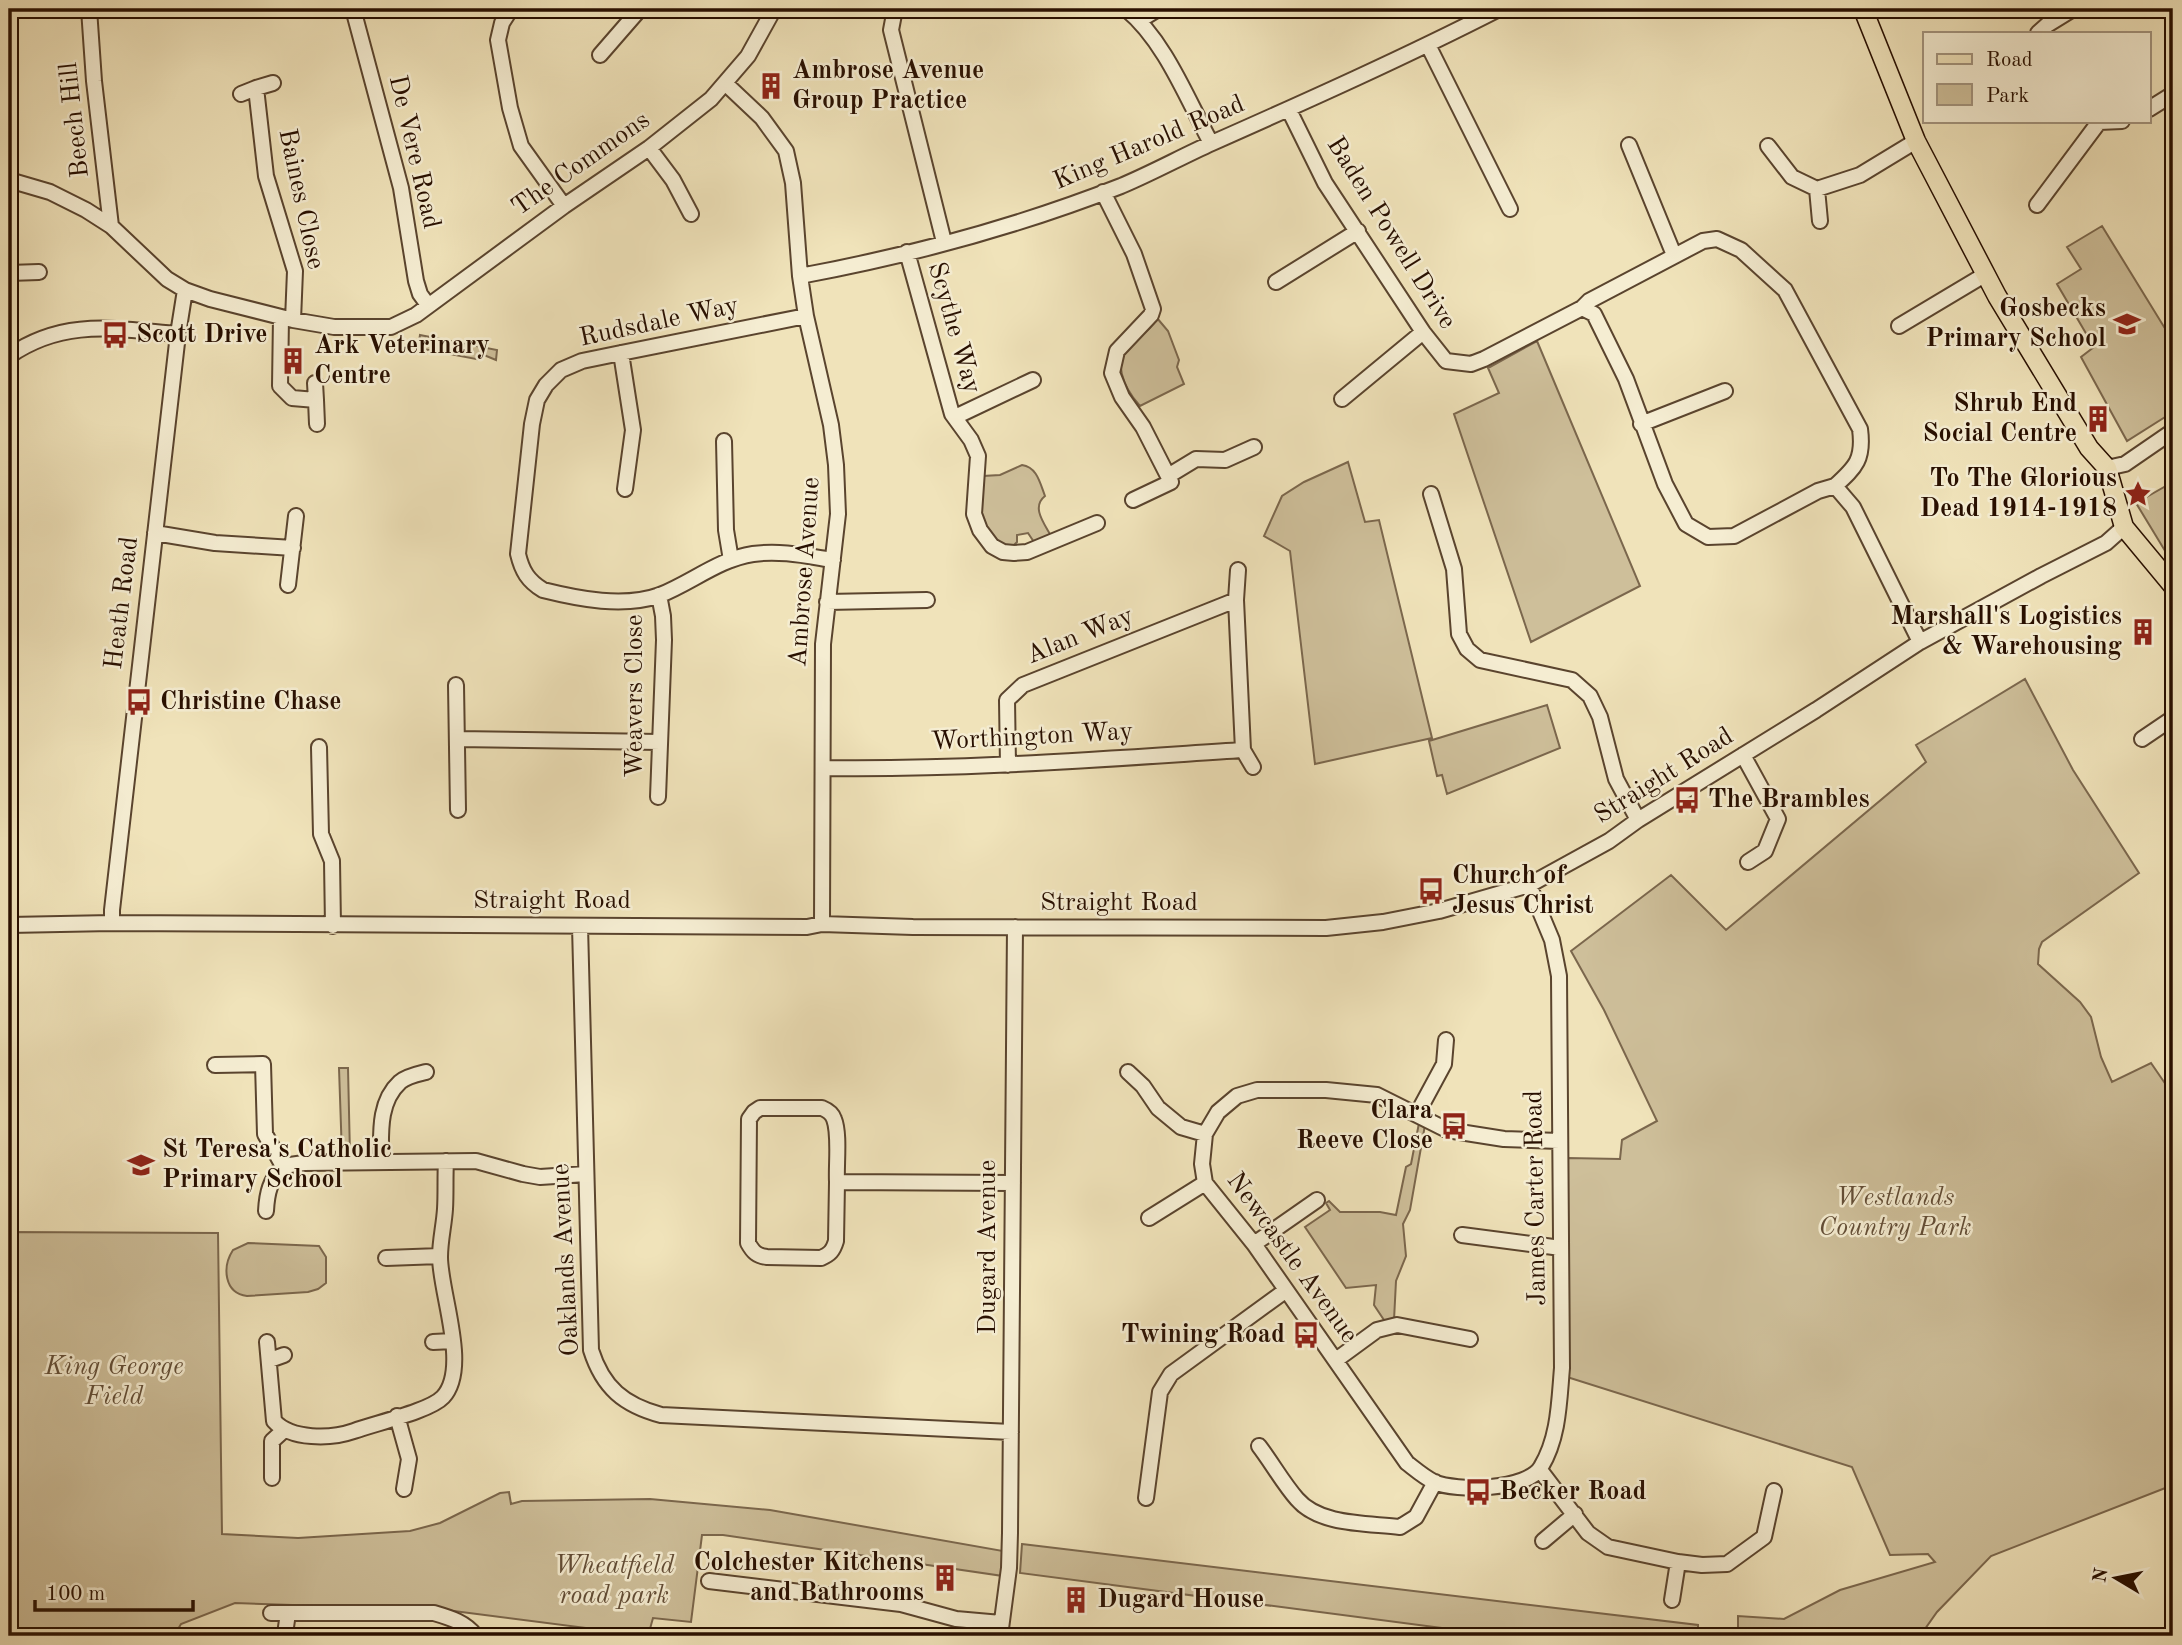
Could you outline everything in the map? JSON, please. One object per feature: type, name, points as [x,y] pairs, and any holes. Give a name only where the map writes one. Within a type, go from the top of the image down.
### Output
[{"type":"main road","points":[[1863,9],[1916,141],[1997,296],[2089,448],[2107,468],[2124,527],[2173,586]]},
{"type":"street","name":"Beech Hill","points":[[89,9],[94,80],[111,226]]},
{"type":"street","name":"De Vere Road","points":[[353,9],[401,188],[416,281],[420,294],[428,305]]},
{"type":"street","points":[[511,9],[502,23],[498,40],[510,108],[521,146],[564,206]]},
{"type":"street","points":[[600,55],[640,9]]},
{"type":"street","name":"The Commons","points":[[287,319],[334,327],[386,328],[415,315],[564,206],[649,148],[711,99],[748,56],[774,9]]},
{"type":"street","points":[[895,9],[891,30],[944,242]]},
{"type":"street","points":[[1126,9],[1140,20],[1159,46],[1211,144]]},
{"type":"street","points":[[1140,20],[1158,9]]},
{"type":"street","name":"King Harold Road","points":[[800,276],[856,266],[1029,219],[1103,192],[1289,110],[1427,46],[1499,9]]},
{"type":"street","points":[[2039,32],[2073,9]]},
{"type":"street","points":[[1427,46],[1510,209]]},
{"type":"street","points":[[240,94],[273,83]]},
{"type":"street","name":"Ambrose Avenue","points":[[726,84],[764,120],[786,152],[793,183],[806,316],[831,425],[836,465],[838,514],[823,644],[822,924]]},
{"type":"street","name":"Baines Close","points":[[256,89],[266,176],[295,271],[280,386],[292,398],[316,401]]},
{"type":"street","points":[[2150,108],[2173,94]]},
{"type":"street","name":"Baden Powell Drive","points":[[1289,110],[1325,183],[1423,332],[1446,361],[1471,364],[1703,242],[1717,239],[1741,250],[1785,289],[1860,429],[1862,449],[1854,469],[1835,486]]},
{"type":"street","points":[[2037,205],[2096,122]]},
{"type":"street","points":[[1768,146],[1792,177],[1817,190],[1860,176],[1916,141]]},
{"type":"street","points":[[1629,145],[1674,255]]},
{"type":"street","points":[[649,148],[673,180],[691,214]]},
{"type":"street","points":[[9,180],[50,192],[86,210],[111,226],[167,279],[185,290],[287,319]]},
{"type":"street","points":[[1817,190],[1821,221]]},
{"type":"street","points":[[1103,192],[1134,254],[1153,309],[1151,315],[1117,351],[1112,373],[1122,397],[1143,427],[1171,483]]},
{"type":"street","points":[[1276,282],[1358,231]]},
{"type":"street","name":"Scythe Way","points":[[907,252],[954,418],[971,440],[978,456],[974,514],[980,530],[992,546],[1003,552],[1027,552],[1097,523]]},
{"type":"street","points":[[9,274],[39,272]]},
{"type":"street","points":[[1899,326],[1986,274]]},
{"type":"street","name":"Heath Road","points":[[112,923],[185,290]]},
{"type":"street","points":[[1582,308],[1594,314],[1626,379],[1665,484],[1686,524],[1708,537],[1734,536],[1818,491],[1835,486],[1853,507],[1920,642]]},
{"type":"street","name":"Rudsdale Way","points":[[806,316],[582,361],[561,369],[537,400],[518,554],[523,572],[534,585],[543,590],[627,602],[659,595],[731,559],[751,554],[772,552],[833,560]]},
{"type":"street","points":[[9,356],[39,338],[79,329],[178,334]]},
{"type":"street","points":[[1342,399],[1423,332]]},
{"type":"street","points":[[621,353],[633,430],[625,489]]},
{"type":"street","name":"Scythe Way","points":[[954,418],[1033,380]]},
{"type":"street","points":[[315,383],[317,424]]},
{"type":"street","points":[[1641,424],[1724,391]]},
{"type":"street","points":[[2107,468],[2125,464],[2173,431]]},
{"type":"street","points":[[724,441],[726,530],[731,559]]},
{"type":"street","points":[[1133,500],[1171,483],[1196,459],[1225,460],[1254,447]]},
{"type":"street","points":[[1431,494],[1454,569],[1459,634],[1467,649],[1480,660],[1572,680],[1590,696],[1600,717],[1616,779],[1637,820]]},
{"type":"street","points":[[288,585],[296,516]]},
{"type":"street","name":"Straight Road","points":[[9,925],[112,923],[807,927],[822,924],[1326,928],[1383,922],[1439,911],[1529,885],[1609,841],[1637,820],[1920,642],[2106,543],[2124,527]]},
{"type":"street","points":[[155,533],[215,543],[293,548]]},
{"type":"street","points":[[1238,570],[1236,600],[1243,750],[1252,767]]},
{"type":"street","name":"Weavers Close","points":[[658,797],[664,640],[659,595]]},
{"type":"street","points":[[827,602],[927,600]]},
{"type":"street","name":"Alan Way","points":[[1008,765],[1007,700],[1023,685],[1236,600]]},
{"type":"street","points":[[456,685],[458,810]]},
{"type":"street","points":[[2142,739],[2173,718]]},
{"type":"street","points":[[457,739],[660,742]]},
{"type":"street","points":[[319,747],[321,834],[332,861],[333,926]]},
{"type":"street","name":"Worthington Way","points":[[823,768],[1008,765],[1243,750]]},
{"type":"street","points":[[1742,755],[1778,819],[1765,851],[1748,862]]},
{"type":"street","name":"James Carter Road","points":[[1529,885],[1552,940],[1559,976],[1562,1368],[1558,1423],[1540,1470]]},
{"type":"street","name":"Oaklands Avenue","points":[[580,926],[591,1350],[597,1369],[608,1385],[640,1409],[661,1415],[1011,1432]]},
{"type":"street","name":"Dugard Avenue","points":[[1001,1630],[1009,1568],[1015,927]]},
{"type":"street","points":[[1417,1114],[1444,1064],[1446,1040]]},
{"type":"street","points":[[215,1065],[263,1065],[265,1134],[284,1166]]},
{"type":"street","points":[[381,1161],[385,1105],[402,1080],[426,1072]]},
{"type":"street","points":[[1128,1072],[1143,1086],[1158,1108],[1181,1127],[1205,1134],[1218,1112],[1237,1096],[1257,1090],[1326,1090],[1377,1095],[1447,1130],[1504,1139],[1559,1142]]},
{"type":"street","points":[[760,1108],[822,1108],[830,1111],[836,1127],[837,1182],[836,1241],[828,1255],[821,1258],[767,1257],[758,1256],[752,1251],[748,1243],[749,1119],[754,1112],[760,1108]]},
{"type":"street","name":"Newcastle Avenue","points":[[1205,1134],[1202,1164],[1205,1183],[1254,1244],[1285,1292],[1408,1463],[1435,1482],[1459,1488],[1519,1482],[1540,1470]]},
{"type":"street","points":[[267,1342],[274,1421],[283,1431],[299,1434],[349,1433],[430,1408],[442,1398],[452,1386],[453,1341],[440,1256],[446,1161]]},
{"type":"street","points":[[266,1211],[267,1189],[274,1176],[284,1166],[304,1163],[476,1161],[540,1177],[586,1174]]},
{"type":"street","points":[[837,1182],[1013,1183]]},
{"type":"street","points":[[1149,1218],[1205,1183]]},
{"type":"street","points":[[1254,1244],[1317,1200]]},
{"type":"street","points":[[1462,1236],[1561,1248]]},
{"type":"street","points":[[386,1258],[440,1256]]},
{"type":"street","points":[[1146,1498],[1160,1392],[1171,1374],[1285,1292]]},
{"type":"street","points":[[1336,1360],[1377,1330],[1397,1325],[1471,1339]]},
{"type":"street","points":[[433,1342],[453,1341]]},
{"type":"street","points":[[270,1360],[284,1355]]},
{"type":"street","points":[[397,1416],[409,1459],[404,1489]]},
{"type":"street","points":[[272,1478],[272,1441],[283,1431]]},
{"type":"street","points":[[1259,1446],[1298,1501],[1312,1512],[1327,1517],[1401,1527],[1416,1517],[1435,1482]]},
{"type":"street","points":[[1540,1470],[1588,1533],[1608,1547],[1702,1565],[1727,1564],[1764,1537],[1774,1491]]},
{"type":"street","points":[[1543,1541],[1575,1514]]},
{"type":"street","points":[[1672,1600],[1678,1562]]},
{"type":"street","points":[[709,1581],[901,1604],[1001,1630]]},
{"type":"street","points":[[285,1633],[288,1613]]},
{"type":"street","points":[[271,1614],[434,1613],[454,1618],[476,1636]]},
{"type":"green space","name":"Gosbecks Primary School","points":[[2102,226],[2169,335],[2173,336],[2173,412],[2127,441],[2081,357],[2094,347],[2057,284],[2081,269],[2067,247]]},
{"type":"green space","points":[[1157,318],[1168,331],[1179,360],[1177,367],[1184,384],[1140,406],[1125,383],[1122,357],[1133,341]]},
{"type":"green space","points":[[420,335],[497,350],[496,360],[484,355],[481,360],[418,348]]},
{"type":"green space","points":[[1537,341],[1640,586],[1531,642],[1454,414],[1499,393],[1488,368]]},
{"type":"green space","points":[[1348,462],[1365,522],[1379,520],[1432,738],[1315,764],[1290,551],[1264,536],[1282,496],[1304,482]]},
{"type":"green space","points":[[1022,465],[1035,472],[1039,481],[1045,496],[1041,500],[1039,510],[1051,536],[1034,542],[1028,533],[1017,535],[1017,542],[1011,548],[995,541],[980,523],[983,476],[1000,475]]},
{"type":"green space","points":[[2173,482],[2173,564],[2136,503]]},
{"type":"green space","name":"Westlands Country Park","points":[[2025,679],[2073,770],[2139,873],[2042,942],[2038,964],[2080,1002],[2091,1017],[2101,1057],[2112,1082],[2151,1063],[2173,1095],[2173,1485],[1991,1556],[1937,1612],[1920,1636],[1773,1636],[1738,1630],[1738,1616],[1784,1619],[1840,1590],[1935,1562],[1928,1554],[1890,1555],[1852,1467],[1567,1377],[1568,1158],[1620,1159],[1622,1140],[1657,1121],[1604,1010],[1571,951],[1671,875],[1726,930],[1926,762],[1916,745]]},
{"type":"green space","points":[[1547,705],[1560,748],[1447,794],[1442,775],[1437,776],[1429,741]]},
{"type":"green space","points":[[339,1068],[348,1068],[350,1155],[342,1156]]},
{"type":"green space","points":[[1419,1123],[1425,1125],[1410,1210],[1403,1224],[1406,1256],[1396,1281],[1394,1320],[1384,1320],[1374,1305],[1376,1285],[1346,1288],[1305,1227],[1330,1210],[1326,1203],[1329,1201],[1340,1212],[1380,1212],[1396,1215],[1406,1167],[1411,1164]]},
{"type":"green space","points":[[9,1232],[218,1233],[222,1534],[298,1538],[410,1531],[440,1523],[500,1493],[509,1492],[511,1504],[522,1501],[650,1499],[770,1510],[1003,1551],[1003,1576],[723,1535],[702,1535],[691,1622],[653,1618],[648,1636],[446,1610],[235,1603],[181,1624],[174,1636],[9,1636]]},
{"type":"green space","points":[[248,1243],[319,1246],[326,1257],[326,1283],[308,1292],[247,1296],[239,1294],[227,1278],[227,1264],[233,1250]]},
{"type":"green space","points":[[1022,1544],[1698,1625],[1698,1636],[1503,1636],[1020,1573]]},
{"type":"place","name":"Ambrose Avenue Group Practice","points":[[771,86]]},
{"type":"place","name":"Gosbecks Primary School","points":[[2127,324]]},
{"type":"place","name":"Scott Drive","points":[[115,335]]},
{"type":"place","name":"Ark Veterinary Centre","points":[[293,361]]},
{"type":"place","name":"Shrub End Social Centre","points":[[2098,419]]},
{"type":"place","name":"To The Glorious Dead 1914-1918","points":[[2138,494]]},
{"type":"place","name":"Marshall's Logistics & Warehousing","points":[[2143,632]]},
{"type":"place","name":"Christine Chase","points":[[139,702]]},
{"type":"place","name":"The Brambles","points":[[1687,800]]},
{"type":"place","name":"Church of Jesus Christ","points":[[1431,891]]},
{"type":"place","name":"Clara Reeve Close","points":[[1454,1126]]},
{"type":"place","name":"St Teresa's Catholic Primary School","points":[[141,1165]]},
{"type":"place","name":"Twining Road","points":[[1306,1335]]},
{"type":"place","name":"Becker Road","points":[[1478,1492]]},
{"type":"place","name":"Colchester Kitchens and Bathrooms","points":[[945,1578]]},
{"type":"place","name":"Dugard House","points":[[1076,1600]]},
{"type":"park label","name":"King George Field","points":[[114,1382]]},
{"type":"park label","name":"Wheatfield road park","points":[[614,1581]]}]
